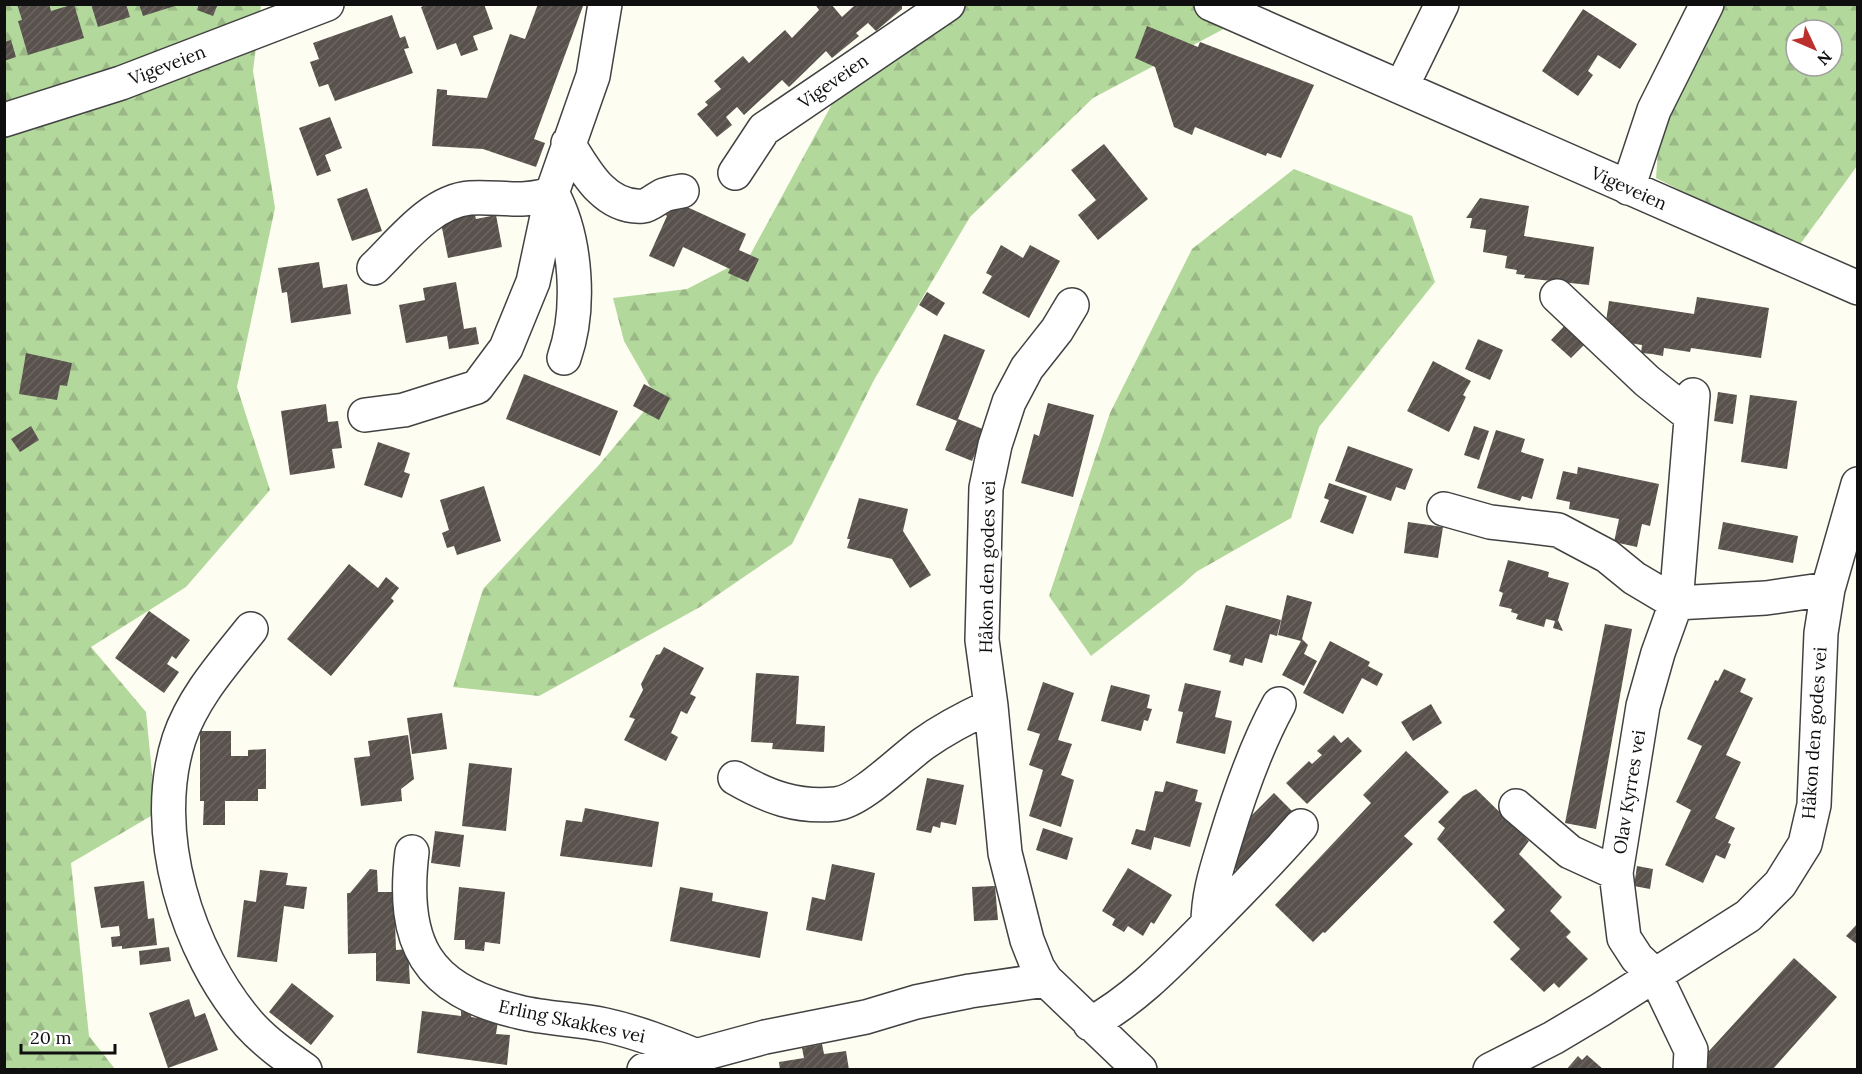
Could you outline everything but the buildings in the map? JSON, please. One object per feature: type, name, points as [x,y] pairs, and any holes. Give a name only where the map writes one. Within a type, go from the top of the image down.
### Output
[{"type":"street","name":"Vigeveien","points":[[4,120],[121,83],[327,4]]},
{"type":"street","points":[[365,415],[404,410],[455,396],[477,387],[506,348],[522,314],[533,282],[552,193],[593,76],[605,4]]},
{"type":"street","name":"Vigeveien","points":[[735,173],[764,129],[948,4]]},
{"type":"street","name":"Vigeveien","points":[[1211,4],[1402,86],[1857,288]]},
{"type":"street","points":[[1402,86],[1442,4]]},
{"type":"street","points":[[1628,188],[1654,110],[1707,4]]},
{"type":"street","points":[[568,143],[600,190],[618,201],[644,206],[666,195],[682,191]]},
{"type":"street","points":[[374,268],[422,221],[452,202],[468,198],[529,199],[552,193]]},
{"type":"street","points":[[552,193],[559,205],[573,275],[573,333],[564,358]]},
{"type":"street","name":"Olav Kyrres vei","points":[[1557,296],[1647,381],[1692,405],[1676,603],[1658,653],[1643,706],[1616,873],[1624,938],[1637,958],[1655,975],[1691,1050],[1690,1070]]},
{"type":"street","name":"Håkon den godes vei","points":[[1072,305],[1057,330],[1027,368],[1009,402],[995,445],[986,488],[982,640],[991,706],[1005,853],[1027,940],[1038,968],[1046,980],[1140,1070]]},
{"type":"street","name":"Håkon den godes vei","points":[[1490,1070],[1553,1038],[1748,916],[1780,884],[1805,844],[1814,805],[1818,673],[1828,589],[1857,484]]},
{"type":"street","points":[[1444,509],[1490,522],[1558,530],[1607,556],[1634,578],[1676,603],[1766,598],[1828,589]]},
{"type":"street","points":[[251,629],[218,670],[197,701],[179,738],[171,775],[170,824],[174,867],[187,913],[203,954],[223,990],[250,1025],[279,1052],[305,1070]]},
{"type":"street","points":[[1208,924],[1208,899],[1232,814],[1261,746],[1264,731],[1279,704]]},
{"type":"street","points":[[735,778],[767,796],[789,802],[838,804],[856,795],[951,725],[991,706]]},
{"type":"street","points":[[1516,806],[1570,852],[1616,873]]},
{"type":"street","points":[[1090,1024],[1134,995],[1168,966],[1263,869],[1301,826]]},
{"type":"street","name":"Erling Skakkes vei","points":[[412,852],[408,884],[411,918],[419,949],[434,971],[478,998],[519,1012],[604,1025],[642,1035],[697,1056]]},
{"type":"street","name":"Erling Skakkes vei","points":[[644,1070],[765,1037],[866,1017],[959,993],[1046,980]]},
{"type":"green space","points":[[5,5],[261,5],[253,71],[275,208],[237,387],[270,490],[186,587],[91,647],[146,712],[156,813],[71,863],[89,1036],[115,1069],[5,1070]]},
{"type":"green space","points":[[940,5],[1202,5],[1235,23],[1093,98],[970,217],[874,380],[792,544],[700,607],[539,696],[453,687],[483,589],[598,466],[656,397],[624,341],[613,298],[687,289],[749,257],[838,93]]},
{"type":"green space","points":[[1715,5],[1857,5],[1857,166],[1796,250],[1656,178],[1661,110]]},
{"type":"green space","points":[[1294,169],[1412,216],[1435,282],[1319,427],[1291,518],[1196,572],[1091,656],[1049,596],[1110,413],[1192,249]]}]
